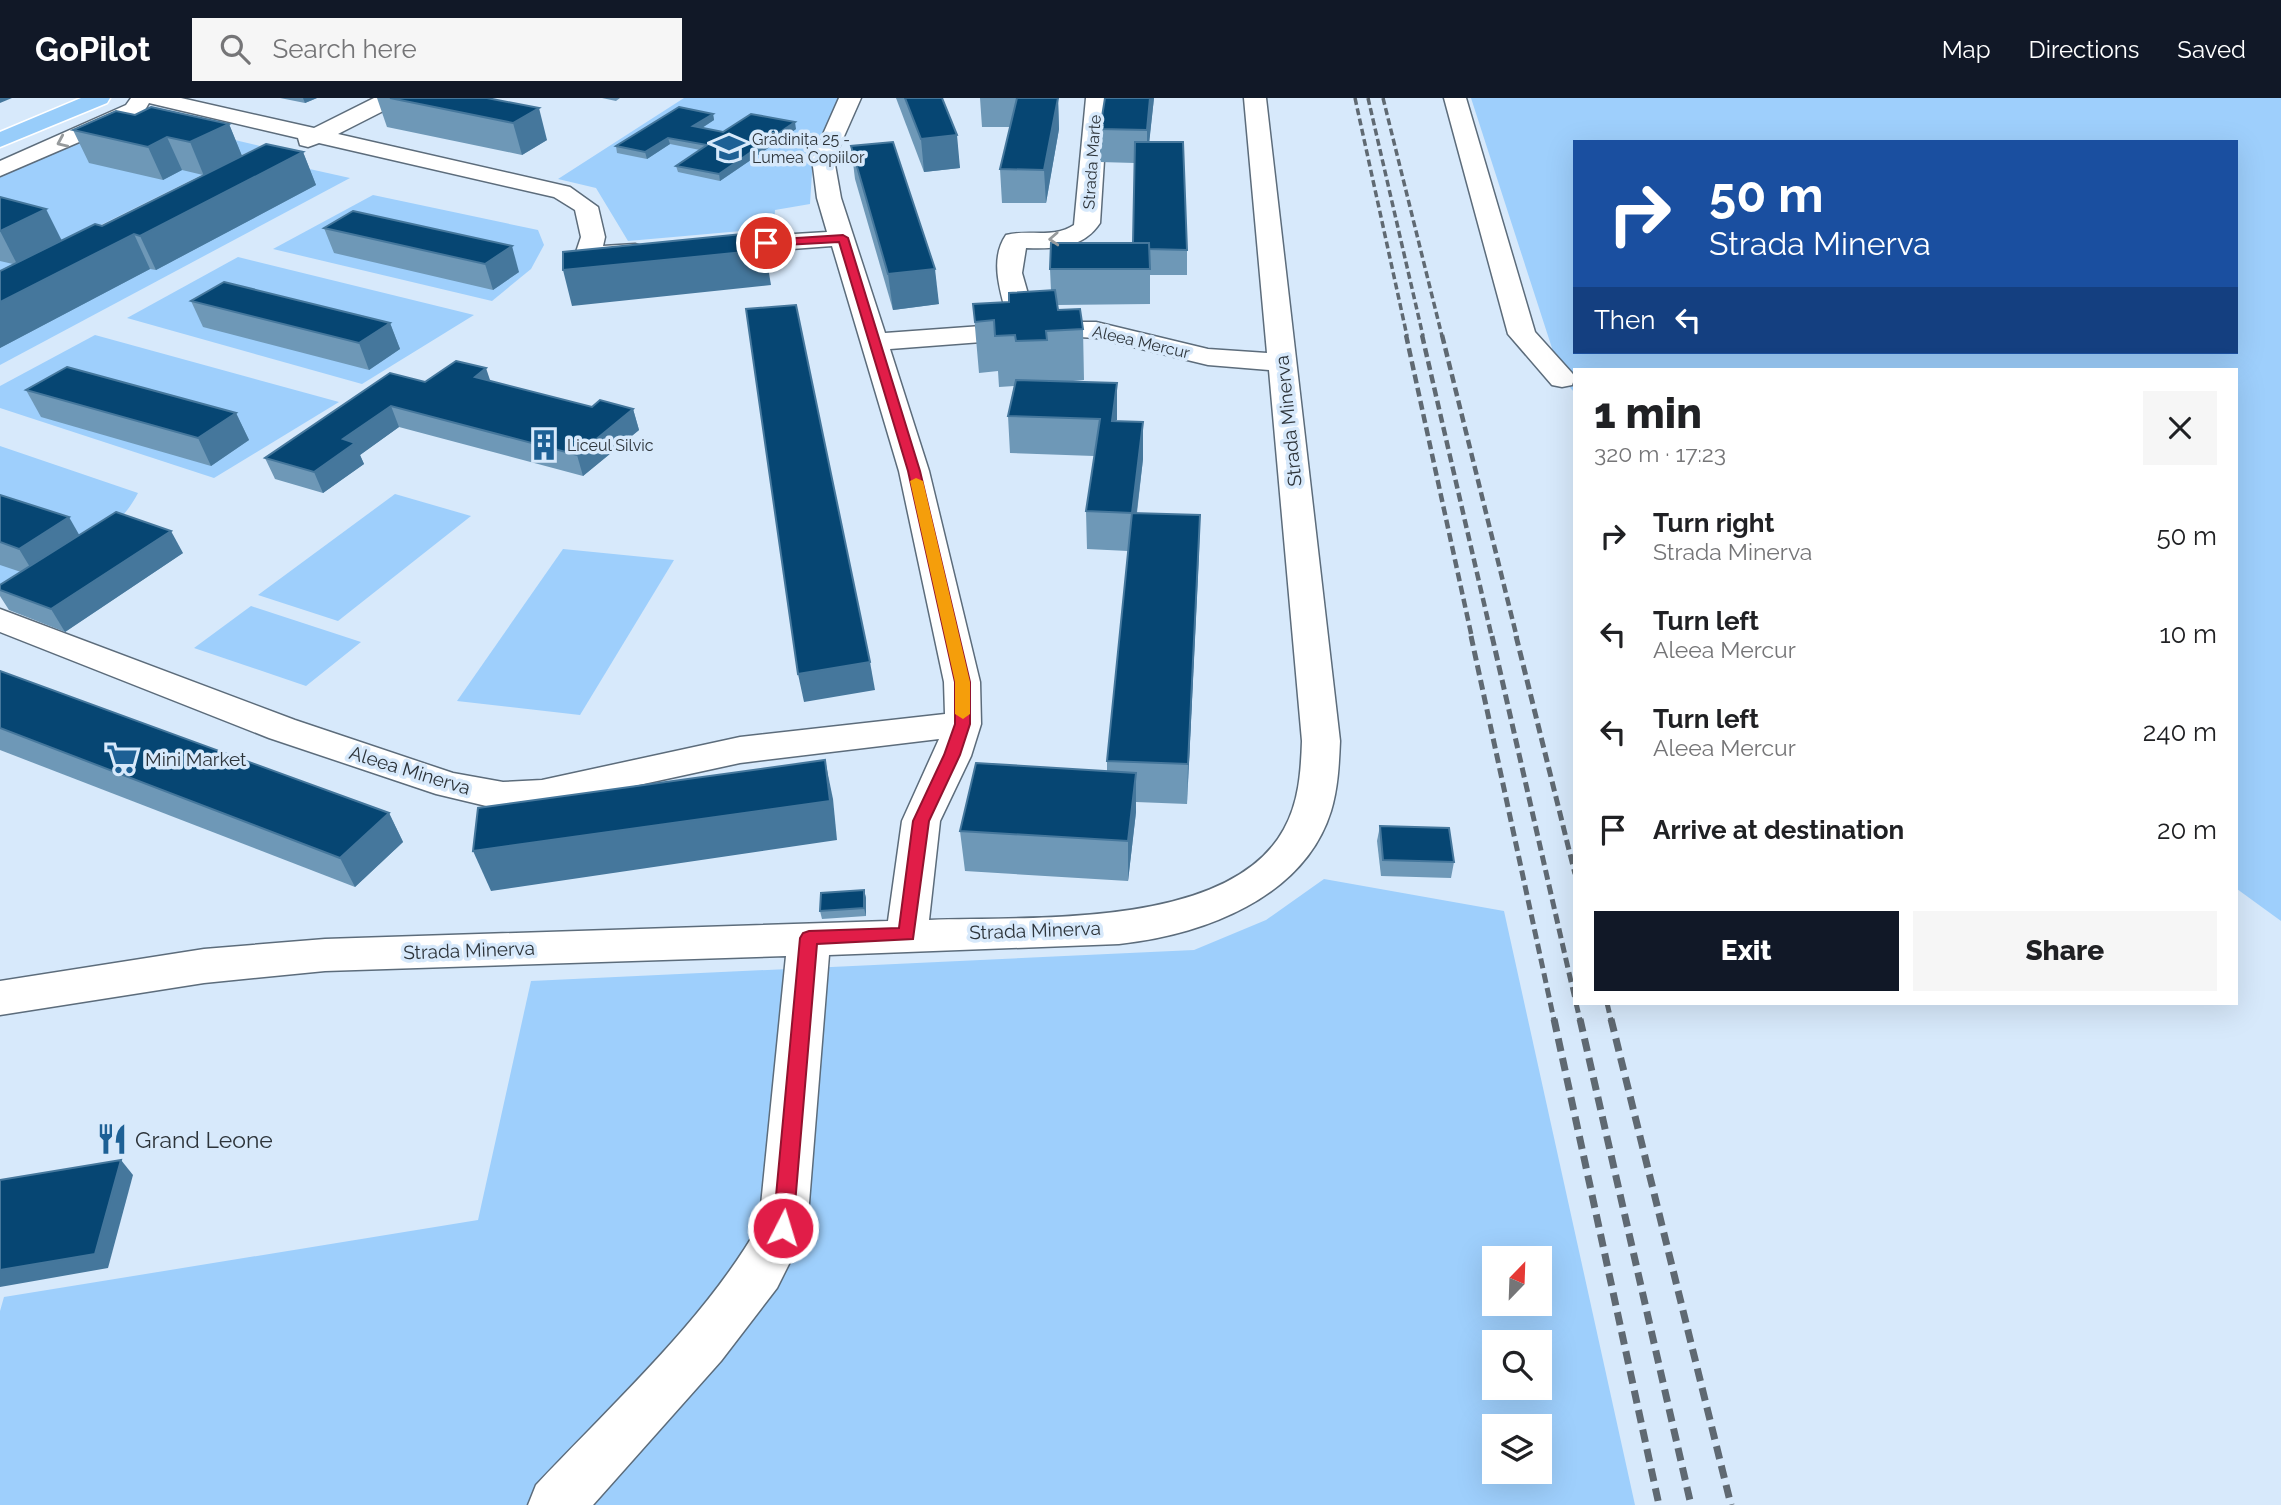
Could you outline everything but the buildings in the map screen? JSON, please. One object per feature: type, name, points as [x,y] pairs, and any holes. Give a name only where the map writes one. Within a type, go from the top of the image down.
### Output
[{"type":"main road","points":[[0,140],[99,98]]},
{"type":"street","points":[[0,169],[134,110],[142,98]]},
{"type":"street","points":[[281,153],[391,98]]},
{"type":"street","points":[[850,98],[823,159],[829,198],[914,471],[962,682],[963,724],[952,755],[921,821],[907,934]]},
{"type":"street","name":"Strada Marte","points":[[1024,329],[1009,273],[1015,240],[1063,239],[1075,237],[1085,231],[1088,223],[1097,98]]},
{"type":"street","name":"Strada Minerva","points":[[0,998],[204,966],[326,955],[1133,926],[1188,914],[1234,894],[1267,875],[1291,849],[1311,817],[1320,779],[1321,741],[1255,98]]},
{"type":"street","points":[[1455,98],[1522,334],[1562,379]]},
{"type":"street","points":[[164,100],[562,192],[586,207],[593,237],[588,255],[655,250]]},
{"type":"street","points":[[682,248],[843,238]]},
{"type":"street","name":"Aleea Mercur","points":[[874,342],[1024,329],[1096,330],[1208,357],[1282,363]]},
{"type":"street","name":"Aleea Minerva","points":[[0,620],[282,729],[449,785],[503,796],[542,793],[740,750],[963,724]]},
{"type":"street","points":[[555,1505],[703,1344],[759,1272],[783,1228],[809,938]]},
{"type":"shaded area","points":[[684,98],[838,98],[813,157],[810,204],[775,210],[774,228],[628,241],[596,188],[558,179]]},
{"type":"shaded area","points":[[1471,98],[2281,98],[2281,921],[2238,890],[2238,368],[1573,368],[1573,391],[1562,379]]},
{"type":"shaded area","points":[[133,116],[260,146],[0,275],[0,176]]},
{"type":"shaded area","points":[[278,162],[350,178],[0,365],[0,302]]},
{"type":"shaded area","points":[[373,195],[538,230],[544,245],[531,269],[492,301],[273,249]]},
{"type":"shaded area","points":[[238,257],[474,315],[362,384],[127,318]]},
{"type":"shaded area","points":[[95,335],[339,402],[214,478],[0,408],[0,386]]},
{"type":"shaded area","points":[[0,446],[138,493],[112,527],[96,541],[0,595]]},
{"type":"shaded area","points":[[395,494],[471,516],[338,621],[258,595]]},
{"type":"shaded area","points":[[563,549],[674,560],[580,715],[457,701]]},
{"type":"shaded area","points":[[251,606],[361,642],[306,686],[194,648]]},
{"type":"shaded area","points":[[1324,879],[1504,911],[1635,1505],[0,1505],[0,1311],[4,1297],[478,1220],[531,981],[1194,950],[1266,920]]},
{"type":"railway","points":[[1355,98],[1407,336]]},
{"type":"railway","points":[[1368,98],[1423,336]]},
{"type":"railway","points":[[1383,98],[1442,336]]},
{"type":"railway","points":[[1406,335],[1472,638]]},
{"type":"railway","points":[[1422,335],[1492,638]]},
{"type":"railway","points":[[1442,335],[1517,638]]},
{"type":"railway","points":[[1471,636],[1554,1020]]},
{"type":"railway","points":[[1492,636],[1573,990]]},
{"type":"railway","points":[[1516,636],[1573,866]]},
{"type":"railway","points":[[1576,1005],[1580,1020]]},
{"type":"railway","points":[[1607,1005],[1611,1020]]},
{"type":"railway","points":[[1554,1019],[1659,1505]]},
{"type":"railway","points":[[1580,1019],[1691,1505]]},
{"type":"railway","points":[[1611,1019],[1731,1505]]},
{"type":"slow traffic","points":[[916,481],[962,682],[963,714]]},
{"type":"place","name":"Grădinița 25 - Lumea Copiilor","points":[[729,148]]},
{"type":"place","name":"Liceul Silvic","points":[[544,445]]},
{"type":"place","name":"Mini Market","points":[[122,759]]},
{"type":"place","name":"Grand Leone","points":[[112,1139]]},
{"type":"route","points":[[766,243],[843,238],[914,471],[962,682],[963,724],[952,755],[921,821],[907,934],[809,938],[783,1228]]}]
